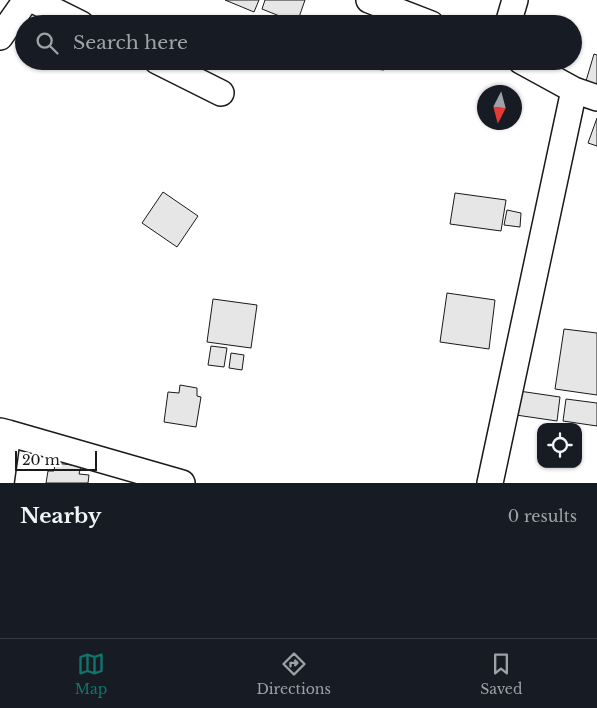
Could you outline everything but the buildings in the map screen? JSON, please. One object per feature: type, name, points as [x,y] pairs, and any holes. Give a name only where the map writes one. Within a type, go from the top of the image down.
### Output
[{"type":"street","points":[[15,15],[26,0]]},
{"type":"street","points":[[33,0],[63,15]]},
{"type":"street","points":[[369,0],[408,15]]},
{"type":"street","points":[[511,15],[515,0]]},
{"type":"street","points":[[0,37],[15,16]]},
{"type":"street","points":[[174,70],[221,94]]},
{"type":"street","points":[[490,483],[586,94],[538,70]]},
{"type":"street","points":[[1,483],[4,432],[182,483]]}]
